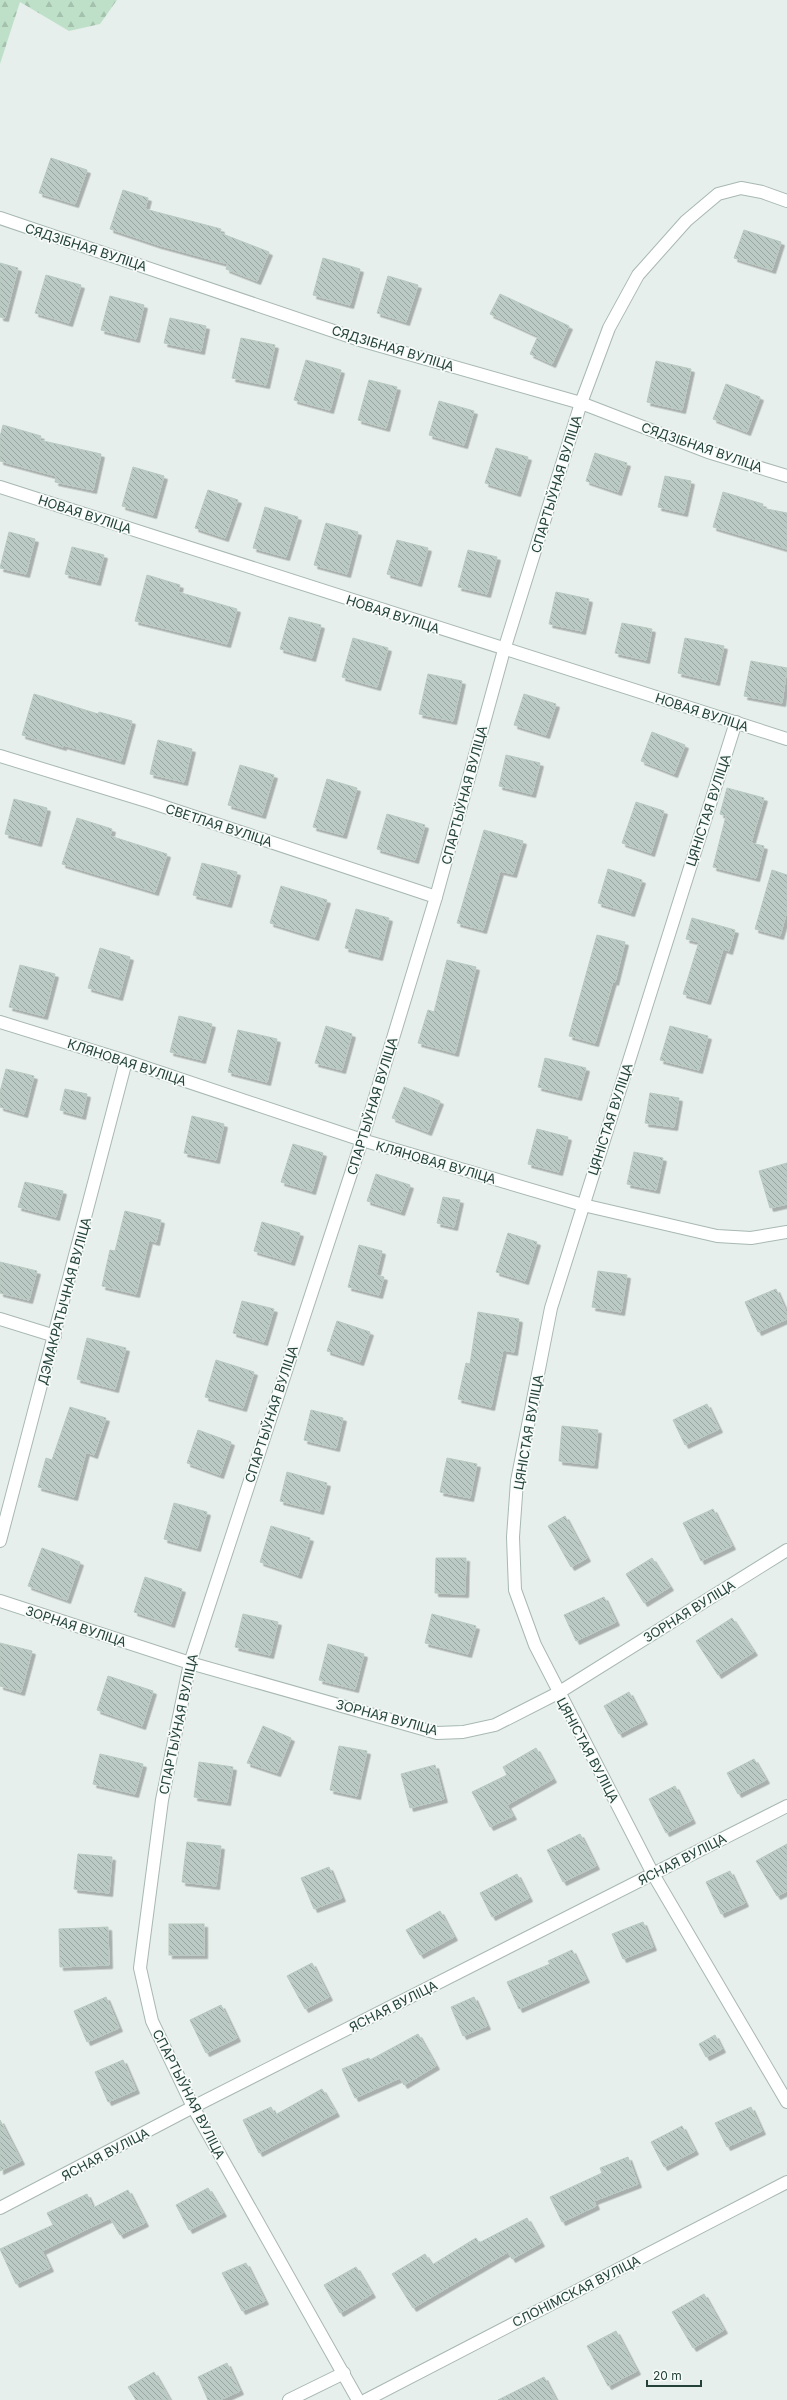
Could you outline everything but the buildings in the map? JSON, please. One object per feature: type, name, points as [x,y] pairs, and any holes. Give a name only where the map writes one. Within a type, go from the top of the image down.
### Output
[{"type":"street","name":"СПАРТЫЎНАЯ ВУЛІЦА","points":[[358,2400],[193,2107],[152,2021],[140,1968],[162,1800],[190,1663],[362,1140],[436,897],[504,650],[581,403],[609,328],[638,275],[686,222],[718,194],[741,188],[762,192],[787,201]]},
{"type":"street","name":"СЯДЗІБНАЯ ВУЛІЦА","points":[[0,218],[363,341],[581,403],[708,452],[787,476]]},
{"type":"street","name":"НОВАЯ ВУЛІЦА","points":[[0,487],[504,650],[787,739]]},
{"type":"street","name":"ЦЯНІСТАЯ ВУЛІЦА","points":[[736,722],[551,1308],[517,1481],[513,1537],[515,1590],[535,1645],[558,1693],[653,1874],[787,2102]]},
{"type":"street","name":"СВЕТЛАЯ ВУЛІЦА","points":[[0,756],[150,802],[436,897]]},
{"type":"street","name":"КЛЯНОВАЯ ВУЛІЦА","points":[[0,1022],[126,1061],[362,1140],[583,1205],[717,1236],[751,1238],[787,1232]]},
{"type":"street","name":"ДЭМАКРАТЫЧНАЯ ВУЛІЦА","points":[[0,1541],[126,1061]]},
{"type":"street","points":[[0,1319],[55,1336]]},
{"type":"street","name":"ЗОРНАЯ ВУЛІЦА","points":[[0,1601],[190,1663],[437,1733],[463,1732],[495,1725],[558,1693],[787,1550]]},
{"type":"street","name":"ЯСНАЯ ВУЛІЦА","points":[[0,2208],[193,2107],[787,1806]]},
{"type":"street","name":"СЛОНІМСКАЯ ВУЛІЦА","points":[[366,2400],[787,2182]]},
{"type":"street","points":[[289,2400],[344,2373]]},
{"type":"green space","points":[[0,0],[117,0],[100,24],[69,31],[20,2],[0,64]]}]
